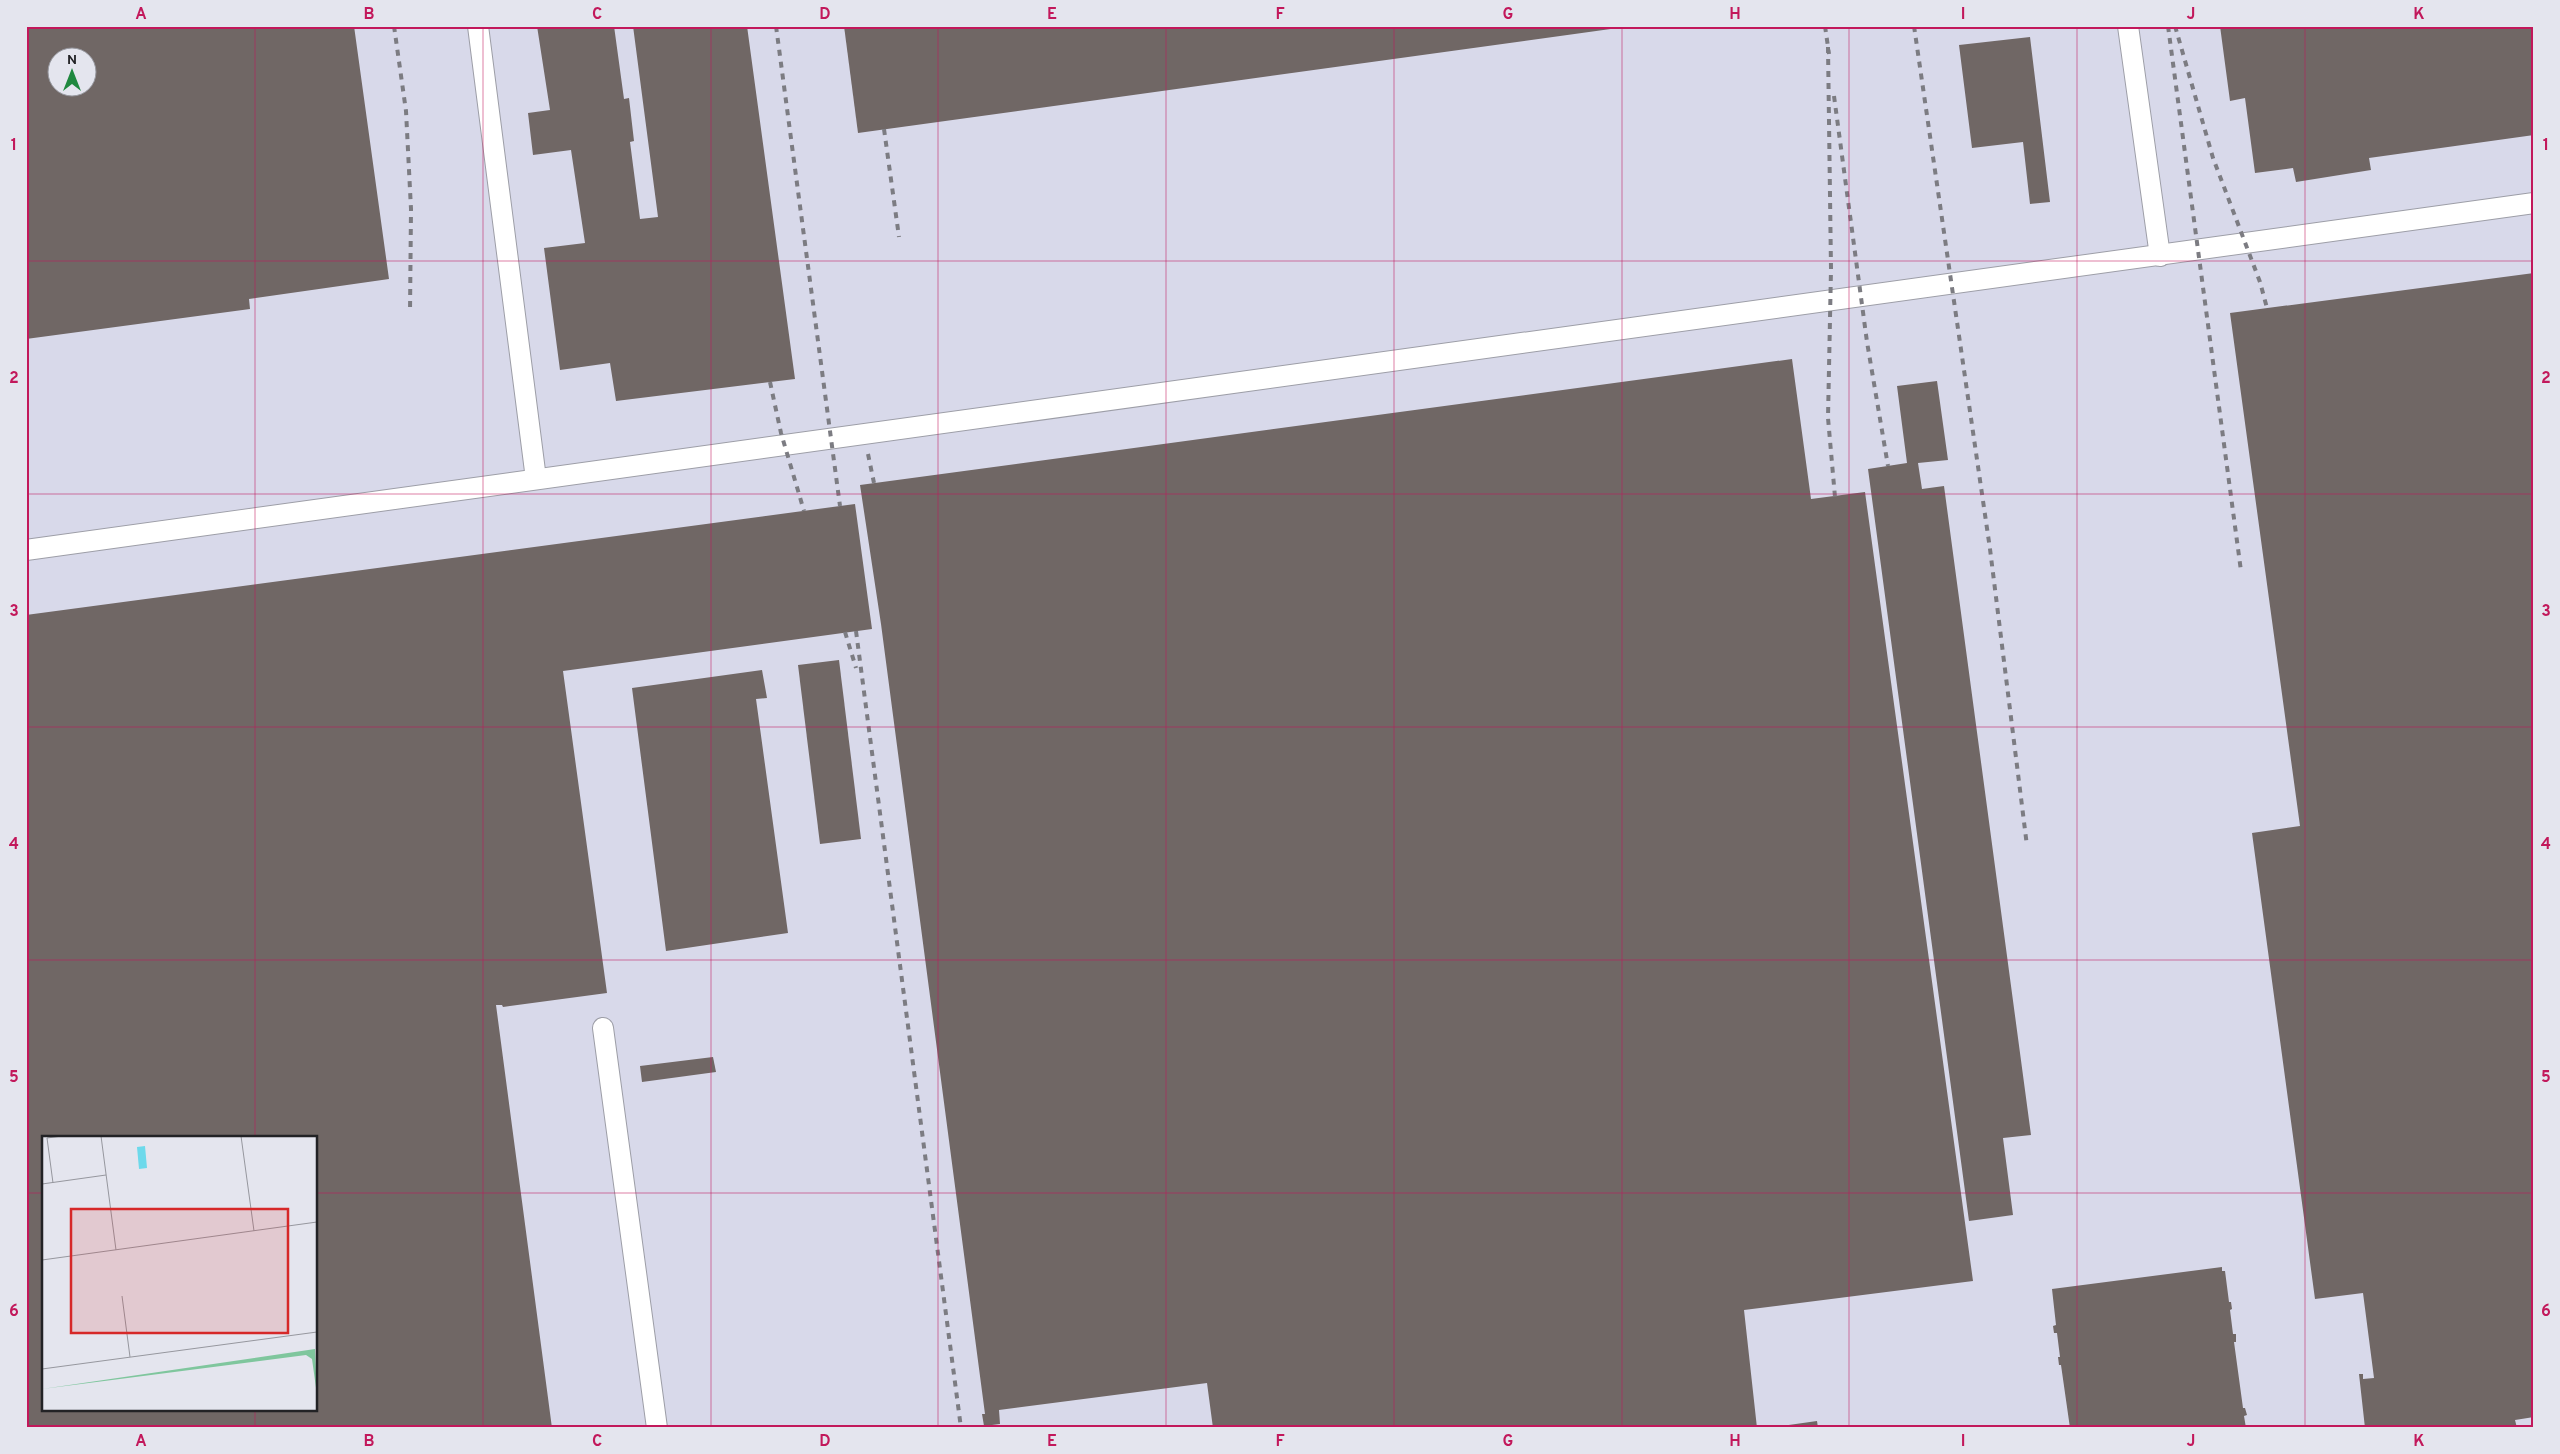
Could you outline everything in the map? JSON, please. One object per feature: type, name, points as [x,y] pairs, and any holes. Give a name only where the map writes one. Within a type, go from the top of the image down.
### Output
[{"type":"lane","points":[[478,26],[536,479]]},
{"type":"lane","points":[[2128,26],[2160,256]]},
{"type":"lane","points":[[26,550],[2534,203]]},
{"type":"lane","points":[[603,1028],[657,1428]]},
{"type":"shaded area","points":[[26,26],[2534,26],[2534,1428],[26,1428]]},
{"type":"building","points":[[26,26],[354,26],[389,279],[249,299],[250,309],[26,339]]},
{"type":"building","points":[[537,26],[614,26],[624,99],[629,98],[634,141],[630,142],[640,219],[658,217],[633,26],[747,26],[795,379],[616,401],[610,363],[560,370],[544,248],[585,243],[571,150],[533,155],[528,113],[550,110]]},
{"type":"building","points":[[844,26],[1625,26],[1625,27],[858,133]]},
{"type":"building","points":[[2220,26],[2534,26],[2534,135],[2369,158],[2371,170],[2296,182],[2293,168],[2255,173],[2245,98],[2230,101]]},
{"type":"building","points":[[2030,37],[2050,202],[2030,204],[2023,142],[1972,148],[1959,45]]},
{"type":"building","points":[[2534,273],[2534,1417],[2515,1420],[2517,1428],[2365,1428],[2359,1374],[2363,1374],[2363,1379],[2374,1378],[2363,1293],[2315,1299],[2252,833],[2300,826],[2230,313]]},
{"type":"building","points":[[1792,359],[1811,499],[1865,492],[1973,1281],[1744,1310],[1757,1428],[1213,1428],[1207,1383],[999,1410],[1000,1424],[984,1426],[982,1414],[985,1414],[881,624],[860,485]]},
{"type":"building","points":[[1937,381],[1948,460],[1918,463],[1922,489],[1944,486],[2031,1135],[2003,1138],[2013,1215],[1969,1221],[1868,469],[1907,463],[1897,386]]},
{"type":"building","points":[[855,504],[872,629],[563,671],[607,993],[503,1007],[502,1005],[496,1005],[552,1428],[26,1428],[26,615]]},
{"type":"building","points":[[839,660],[861,839],[820,844],[798,665]]},
{"type":"building","points":[[762,670],[767,698],[756,699],[788,933],[666,951],[632,688]]},
{"type":"building","points":[[713,1057],[716,1072],[642,1082],[640,1066]]},
{"type":"building","points":[[2222,1267],[2222,1271],[2225,1271],[2229,1302],[2231,1302],[2233,1334],[2236,1334],[2236,1342],[2234,1342],[2243,1408],[2245,1408],[2247,1415],[2244,1416],[2246,1428],[2070,1428],[2061,1365],[2059,1365],[2057,1333],[2054,1333],[2053,1326],[2056,1325],[2052,1289]]},
{"type":"building","points":[[1817,1421],[1818,1428],[1775,1428],[1775,1427]]},
{"type":"railway","points":[[394,26],[406,111],[411,209],[410,313]]},
{"type":"railway","points":[[776,26],[840,506]]},
{"type":"railway","points":[[1825,26],[1829,54]]},
{"type":"railway","points":[[1914,26],[1990,549],[2027,846]]},
{"type":"railway","points":[[2168,26],[2241,571]]},
{"type":"railway","points":[[2175,26],[2213,158],[2260,282],[2267,308]]},
{"type":"railway","points":[[1828,47],[1831,269],[1828,418],[1835,497]]},
{"type":"railway","points":[[1834,96],[1867,342],[1888,466]]},
{"type":"railway","points":[[884,129],[899,237]]},
{"type":"railway","points":[[770,382],[781,433],[804,511]]},
{"type":"railway","points":[[868,454],[874,483]]},
{"type":"railway","points":[[856,631],[961,1428]]},
{"type":"railway","points":[[845,632],[856,668]]}]
